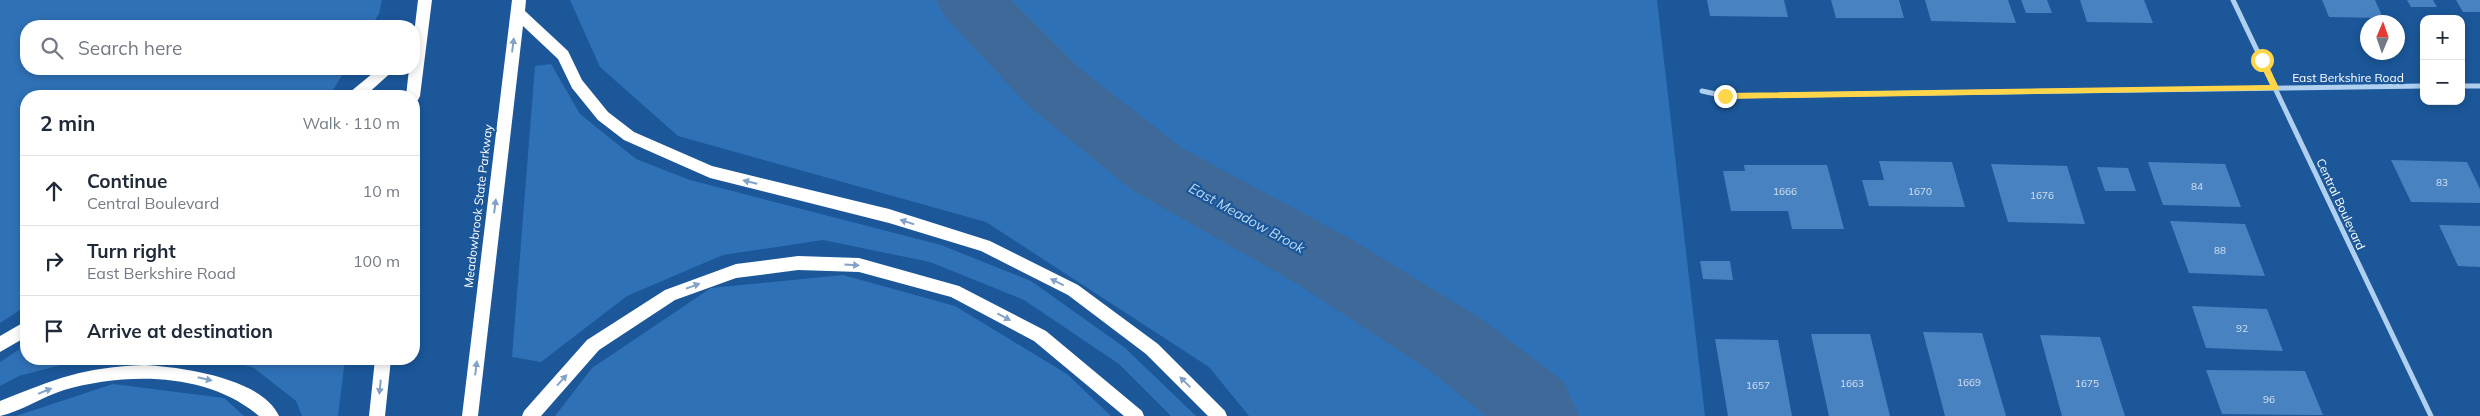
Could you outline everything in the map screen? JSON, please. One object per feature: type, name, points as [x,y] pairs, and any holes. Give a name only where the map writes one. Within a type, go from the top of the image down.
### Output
[{"type":"highway","points":[[420,24],[425,0]]},
{"type":"highway","points":[[518,6],[563,55],[577,84],[603,116],[629,136],[710,172],[889,216],[985,246],[1073,290],[1152,349],[1219,416]]},
{"type":"highway","name":"Meadowbrook State Parkway","points":[[470,416],[518,6]]},
{"type":"highway","points":[[363,90],[381,75]]},
{"type":"highway","points":[[413,90],[414,75]]},
{"type":"highway","points":[[530,416],[593,345],[670,295],[736,271],[798,263],[858,265],[954,291],[1040,336],[1136,416]]},
{"type":"highway","points":[[0,345],[20,332]]},
{"type":"highway","points":[[376,416],[382,365]]},
{"type":"highway","points":[[0,409],[65,383],[117,373],[181,374],[220,383],[261,405],[271,416]]},
{"type":"street","name":"Central Boulevard","points":[[2234,0],[2431,416]]},
{"type":"street","name":"East Berkshire Road","points":[[1702,91],[1725,96],[2420,86]]},
{"type":"street","points":[[2465,86],[2480,86]]},
{"type":"shaded area","points":[[0,0],[382,0],[379,14],[375,20],[20,20],[20,75],[342,75],[333,90],[20,90],[20,310],[0,323]]},
{"type":"shaded area","points":[[570,0],[1657,0],[1705,416],[1249,416],[1209,367],[986,222],[678,136],[600,67]]},
{"type":"shaded area","points":[[551,64],[580,114],[636,159],[690,180],[941,245],[1031,281],[1124,347],[1196,416],[1171,416],[1119,364],[1024,300],[930,262],[823,240],[723,255],[627,296],[541,362],[512,357],[535,66]]},
{"type":"shaded area","points":[[843,275],[955,306],[1067,374],[1111,416],[555,416],[592,368],[711,288]]},
{"type":"shaded area","points":[[20,349],[20,365],[61,365],[19,376],[0,386],[0,362]]},
{"type":"shaded area","points":[[244,365],[344,365],[338,416],[302,416],[296,401],[254,368]]},
{"type":"shaded area","points":[[113,384],[224,398],[244,416],[16,416]]},
{"type":"building","points":[[1707,0],[1784,0],[1788,17],[1710,16]]},
{"type":"building","points":[[1831,0],[1899,0],[1904,18],[1836,18]]},
{"type":"building","points":[[1925,0],[2008,0],[2016,23],[1931,21]]},
{"type":"building","points":[[2021,0],[2047,0],[2052,13],[2026,13]]},
{"type":"building","points":[[2080,0],[2144,0],[2153,23],[2087,22]]},
{"type":"building","points":[[2322,0],[2375,0],[2382,15],[2360,15],[2360,18],[2329,17]]},
{"type":"building","points":[[2407,0],[2433,0],[2437,7],[2411,7]]},
{"type":"building","points":[[2456,0],[2480,0],[2480,12],[2463,12]]},
{"type":"building","points":[[2391,160],[2467,162],[2480,189],[2480,203],[2411,202]]},
{"type":"building","points":[[1879,161],[1952,162],[1965,207],[1869,206],[1862,180],[1884,180]]},
{"type":"building","points":[[2148,162],[2225,164],[2241,207],[2163,205]]},
{"type":"building","points":[[1991,164],[2067,166],[2085,224],[2008,222]]},
{"type":"building","points":[[1744,165],[1827,165],[1844,229],[1792,229],[1788,211],[1731,211],[1723,171],[1745,171]]},
{"type":"building","points":[[2097,167],[2128,168],[2136,191],[2105,191]]},
{"type":"building","points":[[2170,221],[2245,224],[2265,276],[2189,273]]},
{"type":"building","points":[[2439,225],[2480,226],[2480,267],[2458,266]]},
{"type":"building","points":[[1700,261],[1730,261],[1733,280],[1703,279]]},
{"type":"building","points":[[2192,306],[2267,309],[2283,351],[2206,348]]},
{"type":"building","points":[[1923,332],[1982,333],[2006,416],[1945,416]]},
{"type":"building","points":[[1811,334],[1870,334],[1890,416],[1829,416]]},
{"type":"building","points":[[2040,335],[2100,337],[2125,416],[2062,416]]},
{"type":"building","points":[[1715,339],[1778,340],[1792,416],[1728,416]]},
{"type":"building","points":[[2206,370],[2305,371],[2323,415],[2222,414]]},
{"type":"waterway","name":"East Meadow Brook","points":[[969,0],[1054,87],[1157,169],[1325,262],[1456,345],[1536,408],[1540,416]]},
{"type":"route","points":[[1725,96],[2275,88],[2262,60]]}]
